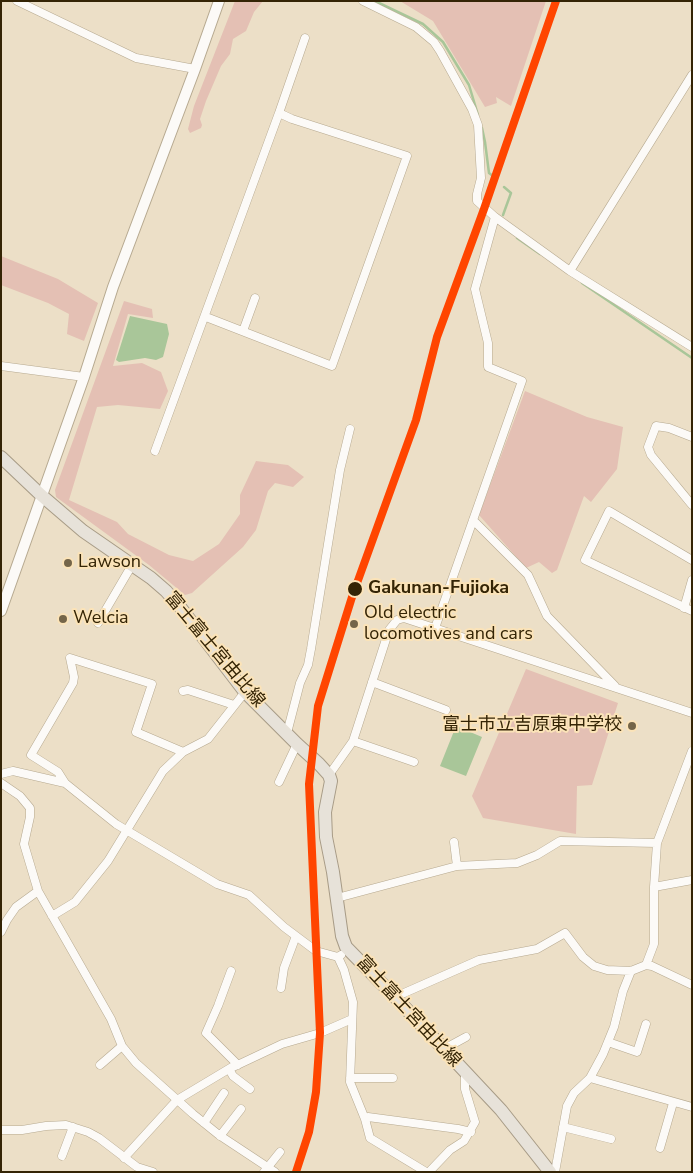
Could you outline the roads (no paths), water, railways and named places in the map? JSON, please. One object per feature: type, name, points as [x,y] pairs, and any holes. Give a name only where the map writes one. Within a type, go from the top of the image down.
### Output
[{"type":"main road","name":"富士富士宮由比線","points":[[1,457],[83,531],[166,591],[245,692],[329,775],[331,782],[325,812],[326,838],[337,898],[343,953],[396,997],[501,1110],[550,1172]]},
{"type":"street","points":[[17,1],[136,58],[195,69]]},
{"type":"street","points":[[1,611],[84,376],[112,287],[219,1]]},
{"type":"street","points":[[364,1],[416,27],[434,42],[440,51],[472,109],[478,125],[481,178],[477,201],[495,217],[570,271],[692,347]]},
{"type":"street","points":[[155,451],[206,317],[305,38]]},
{"type":"street","points":[[570,271],[692,74]]},
{"type":"street","points":[[206,317],[332,366],[407,156],[292,120],[279,114]]},
{"type":"street","points":[[435,628],[522,381],[488,367],[488,343],[475,289],[495,217]]},
{"type":"street","points":[[243,331],[255,298]]},
{"type":"street","points":[[1,366],[84,376]]},
{"type":"street","points":[[692,438],[669,428],[656,426],[648,447],[651,455],[692,505]]},
{"type":"street","points":[[287,733],[300,682],[308,665],[340,470],[350,429]]},
{"type":"street","points":[[692,560],[609,511],[585,560],[688,610],[692,580]]},
{"type":"street","points":[[473,520],[528,575],[548,616],[617,688]]},
{"type":"street","points":[[98,622],[132,565]]},
{"type":"street","points":[[329,775],[353,741],[389,630],[393,622],[404,618],[692,713]]},
{"type":"street","points":[[183,752],[136,732],[152,684],[70,658],[74,677],[73,683],[31,755],[58,772],[65,783],[93,807],[126,830],[217,884],[249,895],[296,936],[316,950],[343,953],[344,970],[353,1002],[350,1082],[365,1119],[370,1138],[428,1172],[450,1150],[464,1141],[471,1132],[475,1122],[465,1089],[465,1072]]},
{"type":"street","points":[[372,682],[446,710]]},
{"type":"street","points":[[183,691],[188,690],[234,705]]},
{"type":"street","points":[[52,916],[75,902],[108,861],[163,772],[183,752],[208,739],[245,692]]},
{"type":"street","points":[[353,741],[414,762]]},
{"type":"street","points":[[279,782],[297,744]]},
{"type":"street","points":[[646,965],[654,944],[654,887],[658,844],[692,751]]},
{"type":"street","points":[[1,774],[13,771],[65,783]]},
{"type":"street","points":[[1,784],[20,796],[30,808],[24,844],[38,891],[111,1019],[122,1046],[136,1063],[204,1123],[266,1169],[275,1172]]},
{"type":"street","points":[[337,898],[457,866],[517,863],[537,855],[560,841],[658,844]]},
{"type":"street","points":[[454,842],[457,866]]},
{"type":"street","points":[[654,887],[692,880]]},
{"type":"street","points":[[1,932],[16,908],[38,891]]},
{"type":"street","points":[[396,997],[479,960],[537,949],[564,933],[583,957],[594,966],[607,970],[631,971],[646,965],[652,966],[692,985]]},
{"type":"street","points":[[281,988],[284,968],[296,936]]},
{"type":"street","points":[[231,971],[206,1033],[238,1065]]},
{"type":"street","points":[[555,1172],[567,1106],[574,1093],[590,1078],[608,1042],[631,971]]},
{"type":"street","points":[[124,1158],[177,1100],[229,1069],[282,1044],[320,1034],[352,1019]]},
{"type":"street","points":[[608,1042],[637,1052],[646,1024]]},
{"type":"street","points":[[444,1049],[466,1037]]},
{"type":"street","points":[[100,1066],[122,1046]]},
{"type":"street","points":[[229,1069],[233,1076],[250,1089]]},
{"type":"street","points":[[350,1078],[393,1078]]},
{"type":"street","points":[[590,1078],[692,1107]]},
{"type":"street","points":[[204,1123],[224,1093]]},
{"type":"street","points":[[660,1148],[673,1103]]},
{"type":"street","points":[[220,1136],[241,1109]]},
{"type":"street","points":[[365,1119],[368,1117],[471,1132]]},
{"type":"street","points":[[1,1130],[22,1130],[66,1125],[88,1132],[99,1138],[137,1167],[153,1172]]},
{"type":"street","points":[[62,1156],[72,1127]]},
{"type":"street","points":[[563,1127],[611,1139]]},
{"type":"street","points":[[266,1169],[280,1152]]},
{"type":"waterway","points":[[375,1],[423,24],[443,42],[469,85],[478,115]]},
{"type":"waterway","points":[[482,128],[489,173],[493,176]]},
{"type":"waterway","points":[[503,215],[511,193],[504,187]]},
{"type":"waterway","points":[[517,238],[540,254]]},
{"type":"waterway","points":[[582,283],[692,358]]},
{"type":"place","name":"Lawson","points":[[68,563]]},
{"type":"place","name":"Gakunan-Fujioka","points":[[355,589]]},
{"type":"place","name":"Welcia","points":[[63,619]]},
{"type":"place","name":"Old electric locomotives and cars","points":[[354,624]]},
{"type":"place","name":"富士市立吉原東中学校","points":[[632,726]]}]
